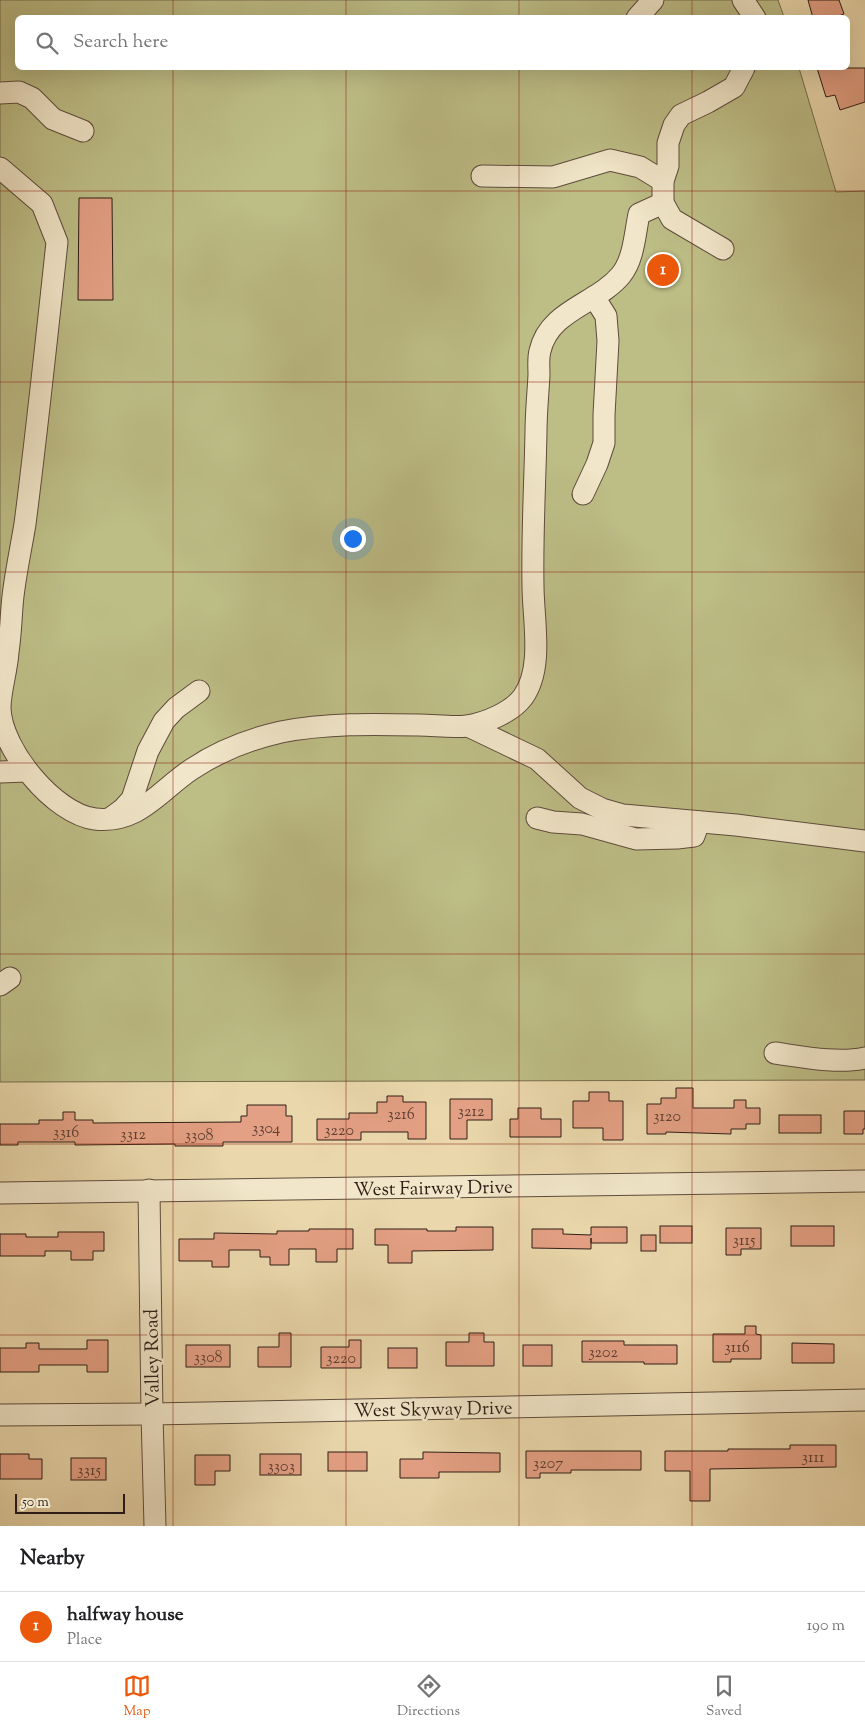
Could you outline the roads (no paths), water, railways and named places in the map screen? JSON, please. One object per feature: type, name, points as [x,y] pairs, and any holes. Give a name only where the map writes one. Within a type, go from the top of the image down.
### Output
[{"type":"street","points":[[640,15],[653,0]]},
{"type":"street","points":[[743,0],[753,15]]},
{"type":"street","points":[[723,249],[672,219],[663,203],[663,182],[668,166],[668,142],[674,125],[681,115],[708,102],[734,86],[743,70]]},
{"type":"street","points":[[0,93],[20,92],[32,98],[53,119],[83,131]]},
{"type":"street","points":[[482,176],[553,177],[610,160],[640,167],[663,182]]},
{"type":"street","points":[[0,168],[42,204],[57,242],[24,525],[13,596],[8,653],[0,709],[6,734],[14,753],[27,771],[65,808],[84,817],[98,820],[126,817],[136,812],[160,796],[190,770],[220,753],[258,738],[288,731],[331,725],[468,726],[504,714],[522,699],[531,681],[536,656],[533,553],[540,349],[549,332],[561,317],[606,289],[622,274],[628,263],[639,214],[663,203]]},
{"type":"street","points":[[583,494],[597,464],[604,443],[608,341],[606,316],[594,297]]},
{"type":"street","points":[[110,818],[123,809],[132,799],[148,751],[164,721],[176,708],[199,691]]},
{"type":"street","points":[[504,714],[501,728],[503,737],[510,745]]},
{"type":"street","points":[[468,726],[537,759],[580,798],[602,809],[623,814],[736,824],[865,841]]},
{"type":"street","points":[[0,772],[27,771]]},
{"type":"street","points":[[580,798],[585,810],[582,824]]},
{"type":"street","points":[[537,818],[553,822],[582,824],[636,839],[694,836],[699,822]]},
{"type":"street","points":[[775,1053],[814,1058],[857,1060],[865,1058]]},
{"type":"street","name":"West Fairway Drive","points":[[0,1192],[865,1181]]},
{"type":"street","name":"Valley Road","points":[[149,1190],[155,1526]]},
{"type":"street","name":"West Skyway Drive","points":[[0,1415],[152,1414],[865,1400]]},
{"type":"place","name":"halfway house","points":[[663,270]]}]
